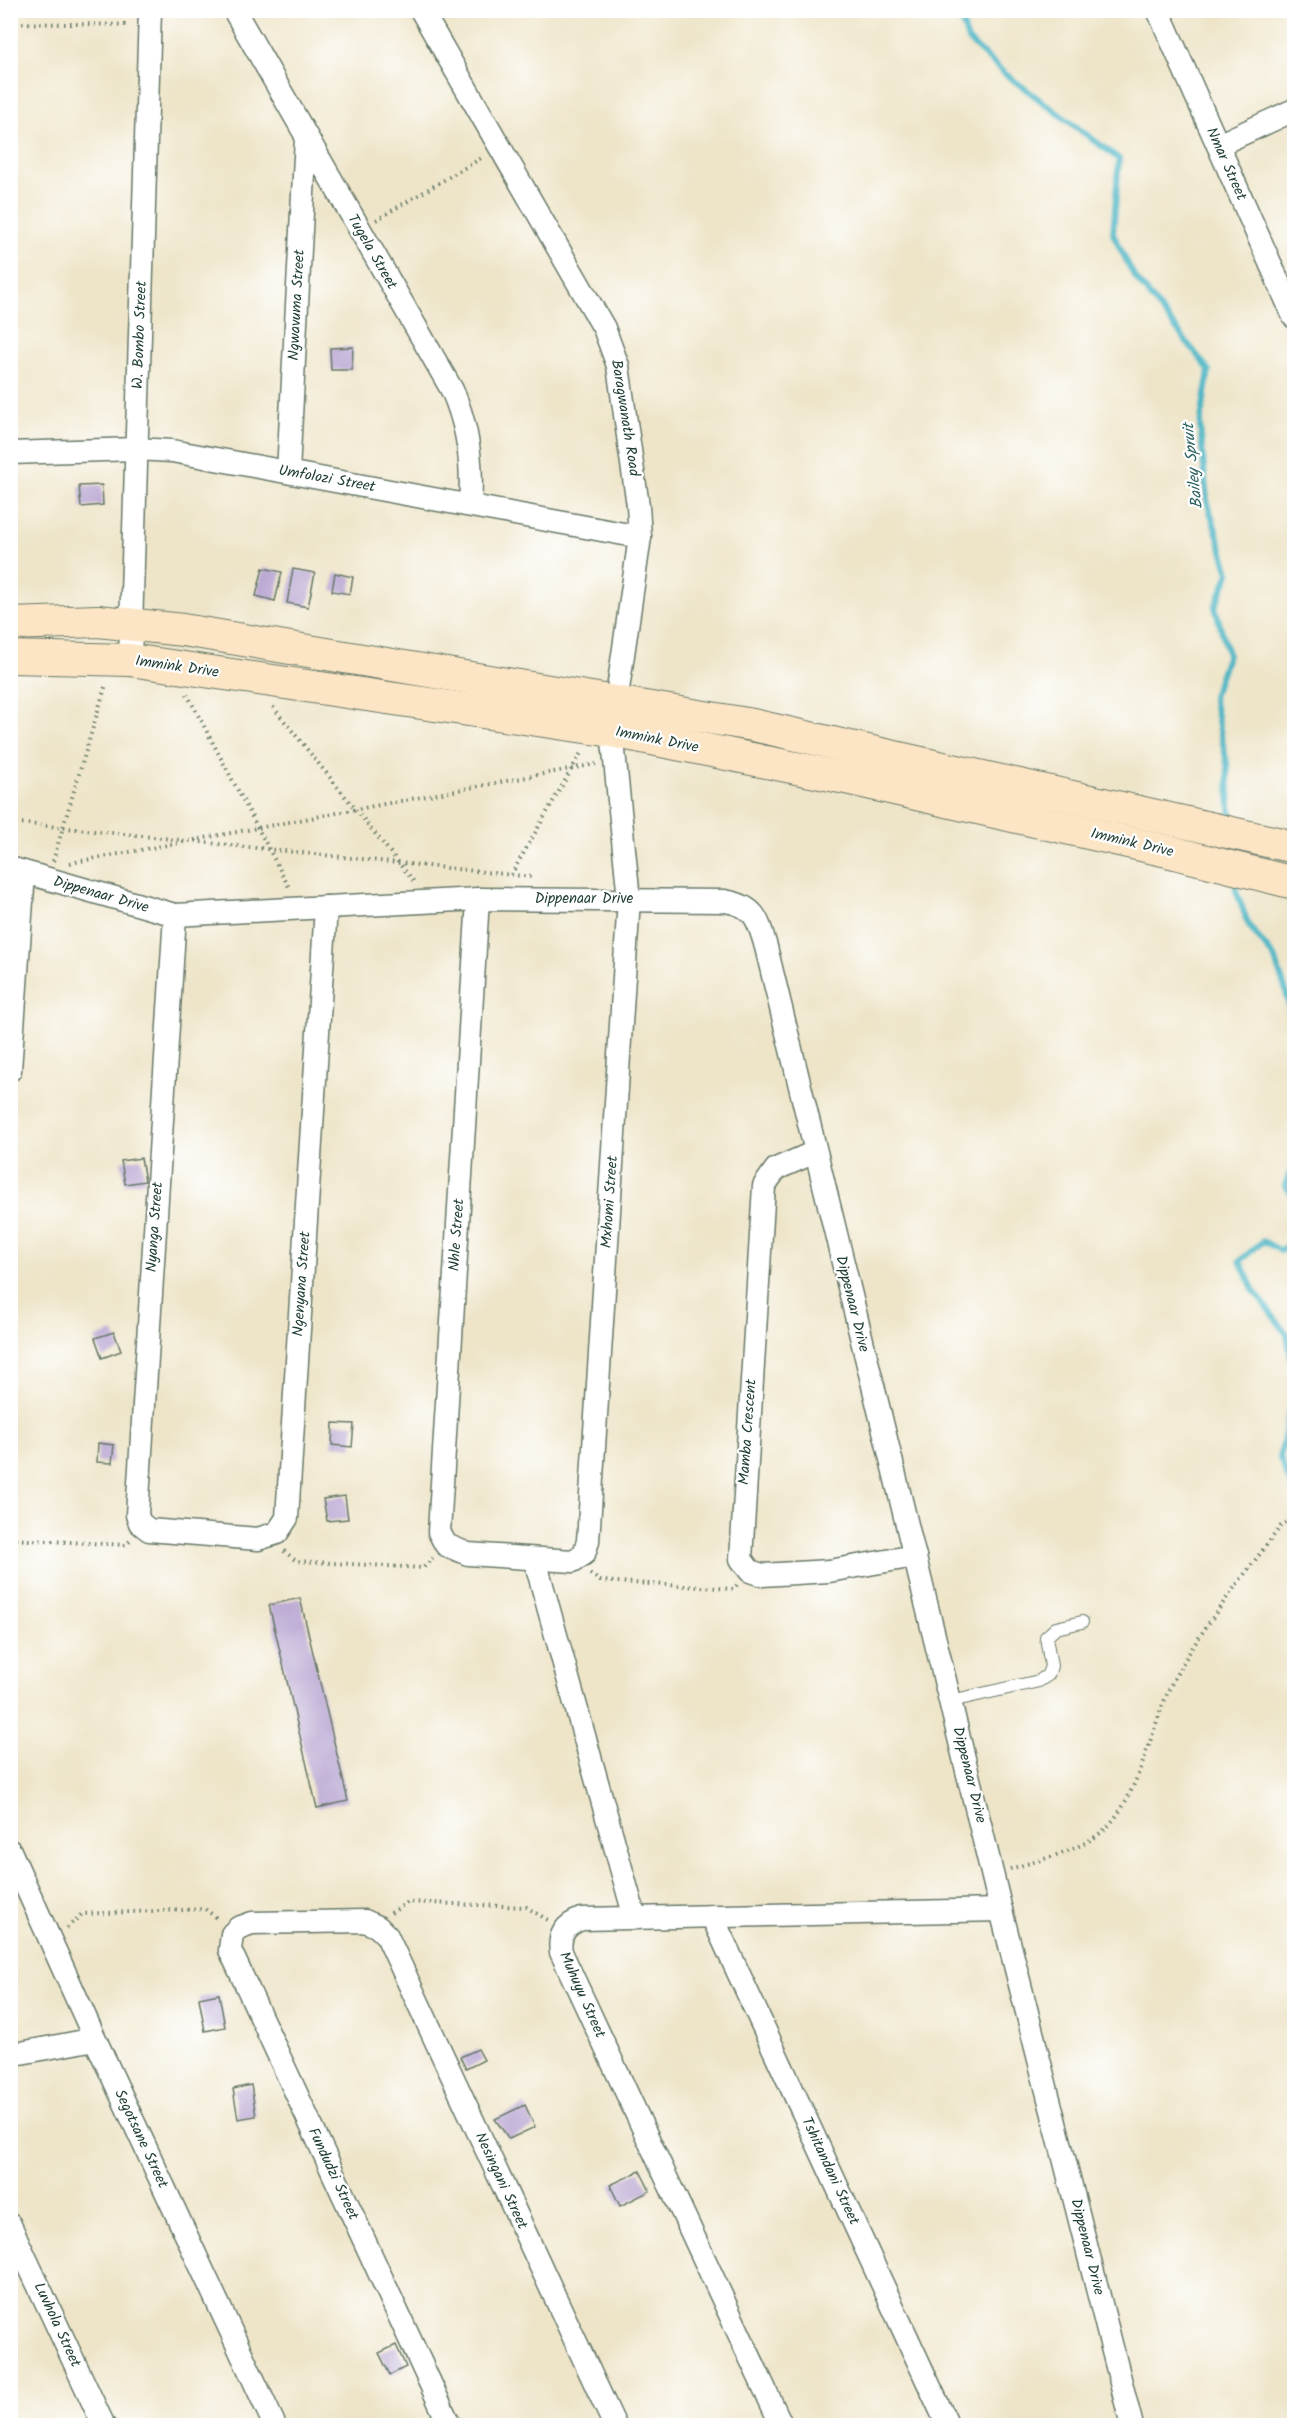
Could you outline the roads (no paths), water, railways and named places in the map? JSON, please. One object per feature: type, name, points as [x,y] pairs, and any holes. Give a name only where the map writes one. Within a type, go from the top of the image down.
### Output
[{"type":"main road","name":"Immink Drive","points":[[10,624],[98,621],[275,644],[614,716],[841,777],[1167,851],[1294,883]]},
{"type":"main road","name":"Immink Drive","points":[[10,657],[122,659],[265,680],[614,716],[753,725],[1148,812],[1294,847]]},
{"type":"street","name":"Tugela Street","points":[[234,10],[459,406],[469,450],[470,505]]},
{"type":"street","name":"Baragwanath Road","points":[[422,10],[604,328],[614,351],[630,442],[640,537],[614,716]]},
{"type":"street","name":"Nmar Street","points":[[1158,10],[1294,317]]},
{"type":"street","name":"W. Bombo Street","points":[[122,659],[131,624],[150,18]]},
{"type":"street","points":[[1218,145],[1294,110]]},
{"type":"street","name":"Ngwavuma Street","points":[[288,472],[306,138]]},
{"type":"street","name":"Umfolozi Street","points":[[10,453],[136,449],[172,452],[640,537]]},
{"type":"street","name":"Mxhomi Street","points":[[535,1560],[573,1561],[584,1554],[588,1541],[628,898],[614,716]]},
{"type":"street","points":[[10,1070],[17,870]]},
{"type":"street","name":"Dippenaar Drive","points":[[17,870],[175,915],[488,899],[628,898],[725,901],[744,906],[753,913],[766,946],[992,1874],[1132,2426]]},
{"type":"street","name":"Nhle Street","points":[[488,899],[439,1523],[441,1537],[446,1545],[468,1554],[535,1560]]},
{"type":"street","name":"Ngenyana Street","points":[[149,1529],[266,1538],[277,1533],[287,1518],[326,907]]},
{"type":"street","name":"Nyanga Street","points":[[149,1529],[137,1515],[175,915]]},
{"type":"street","name":"Mamba Crescent","points":[[815,1152],[780,1166],[772,1172],[764,1186],[740,1549],[742,1562],[750,1571],[762,1575],[829,1571],[915,1556]]},
{"type":"street","points":[[535,1560],[636,1918]]},
{"type":"street","name":"Segotsane Street","points":[[10,1851],[94,2039],[275,2426]]},
{"type":"street","name":"Muhuyu Street","points":[[782,2426],[561,1952],[560,1943],[564,1931],[569,1925],[582,1919],[1001,1910]]},
{"type":"street","name":"Tshitandani Street","points":[[712,1916],[948,2426]]},
{"type":"street","name":"Fundudzi Street","points":[[380,1930],[364,1921],[252,1923],[239,1929],[230,1938],[230,1950],[450,2426]]},
{"type":"street","name":"Nesingani Street","points":[[380,1930],[615,2426]]},
{"type":"street","points":[[10,2055],[94,2039]]},
{"type":"street","name":"Luvhola Street","points":[[10,2225],[104,2426]]},
{"type":"lane","points":[[951,1701],[1040,1681],[1048,1676],[1051,1666],[1046,1636],[1056,1628],[1082,1622]]},
{"type":"waterway","name":"Bailey Spruit","points":[[958,10],[968,40],[1004,73],[1119,159],[1113,234],[1134,276],[1209,370],[1200,425],[1207,501],[1229,573],[1215,607],[1228,654],[1213,697],[1227,763],[1231,822]]},
{"type":"waterway","name":"Bailey Spruit","points":[[1235,877],[1236,891],[1249,926],[1274,957],[1286,991],[1294,1036]]},
{"type":"waterway","name":"Bailey Spruit","points":[[1294,1162],[1285,1186],[1294,1196]]},
{"type":"waterway","name":"Bailey Spruit","points":[[1294,1238],[1281,1251],[1263,1241],[1240,1261],[1254,1291],[1287,1334],[1294,1377]]},
{"type":"waterway","name":"Bailey Spruit","points":[[1294,1387],[1280,1458],[1294,1492]]}]
